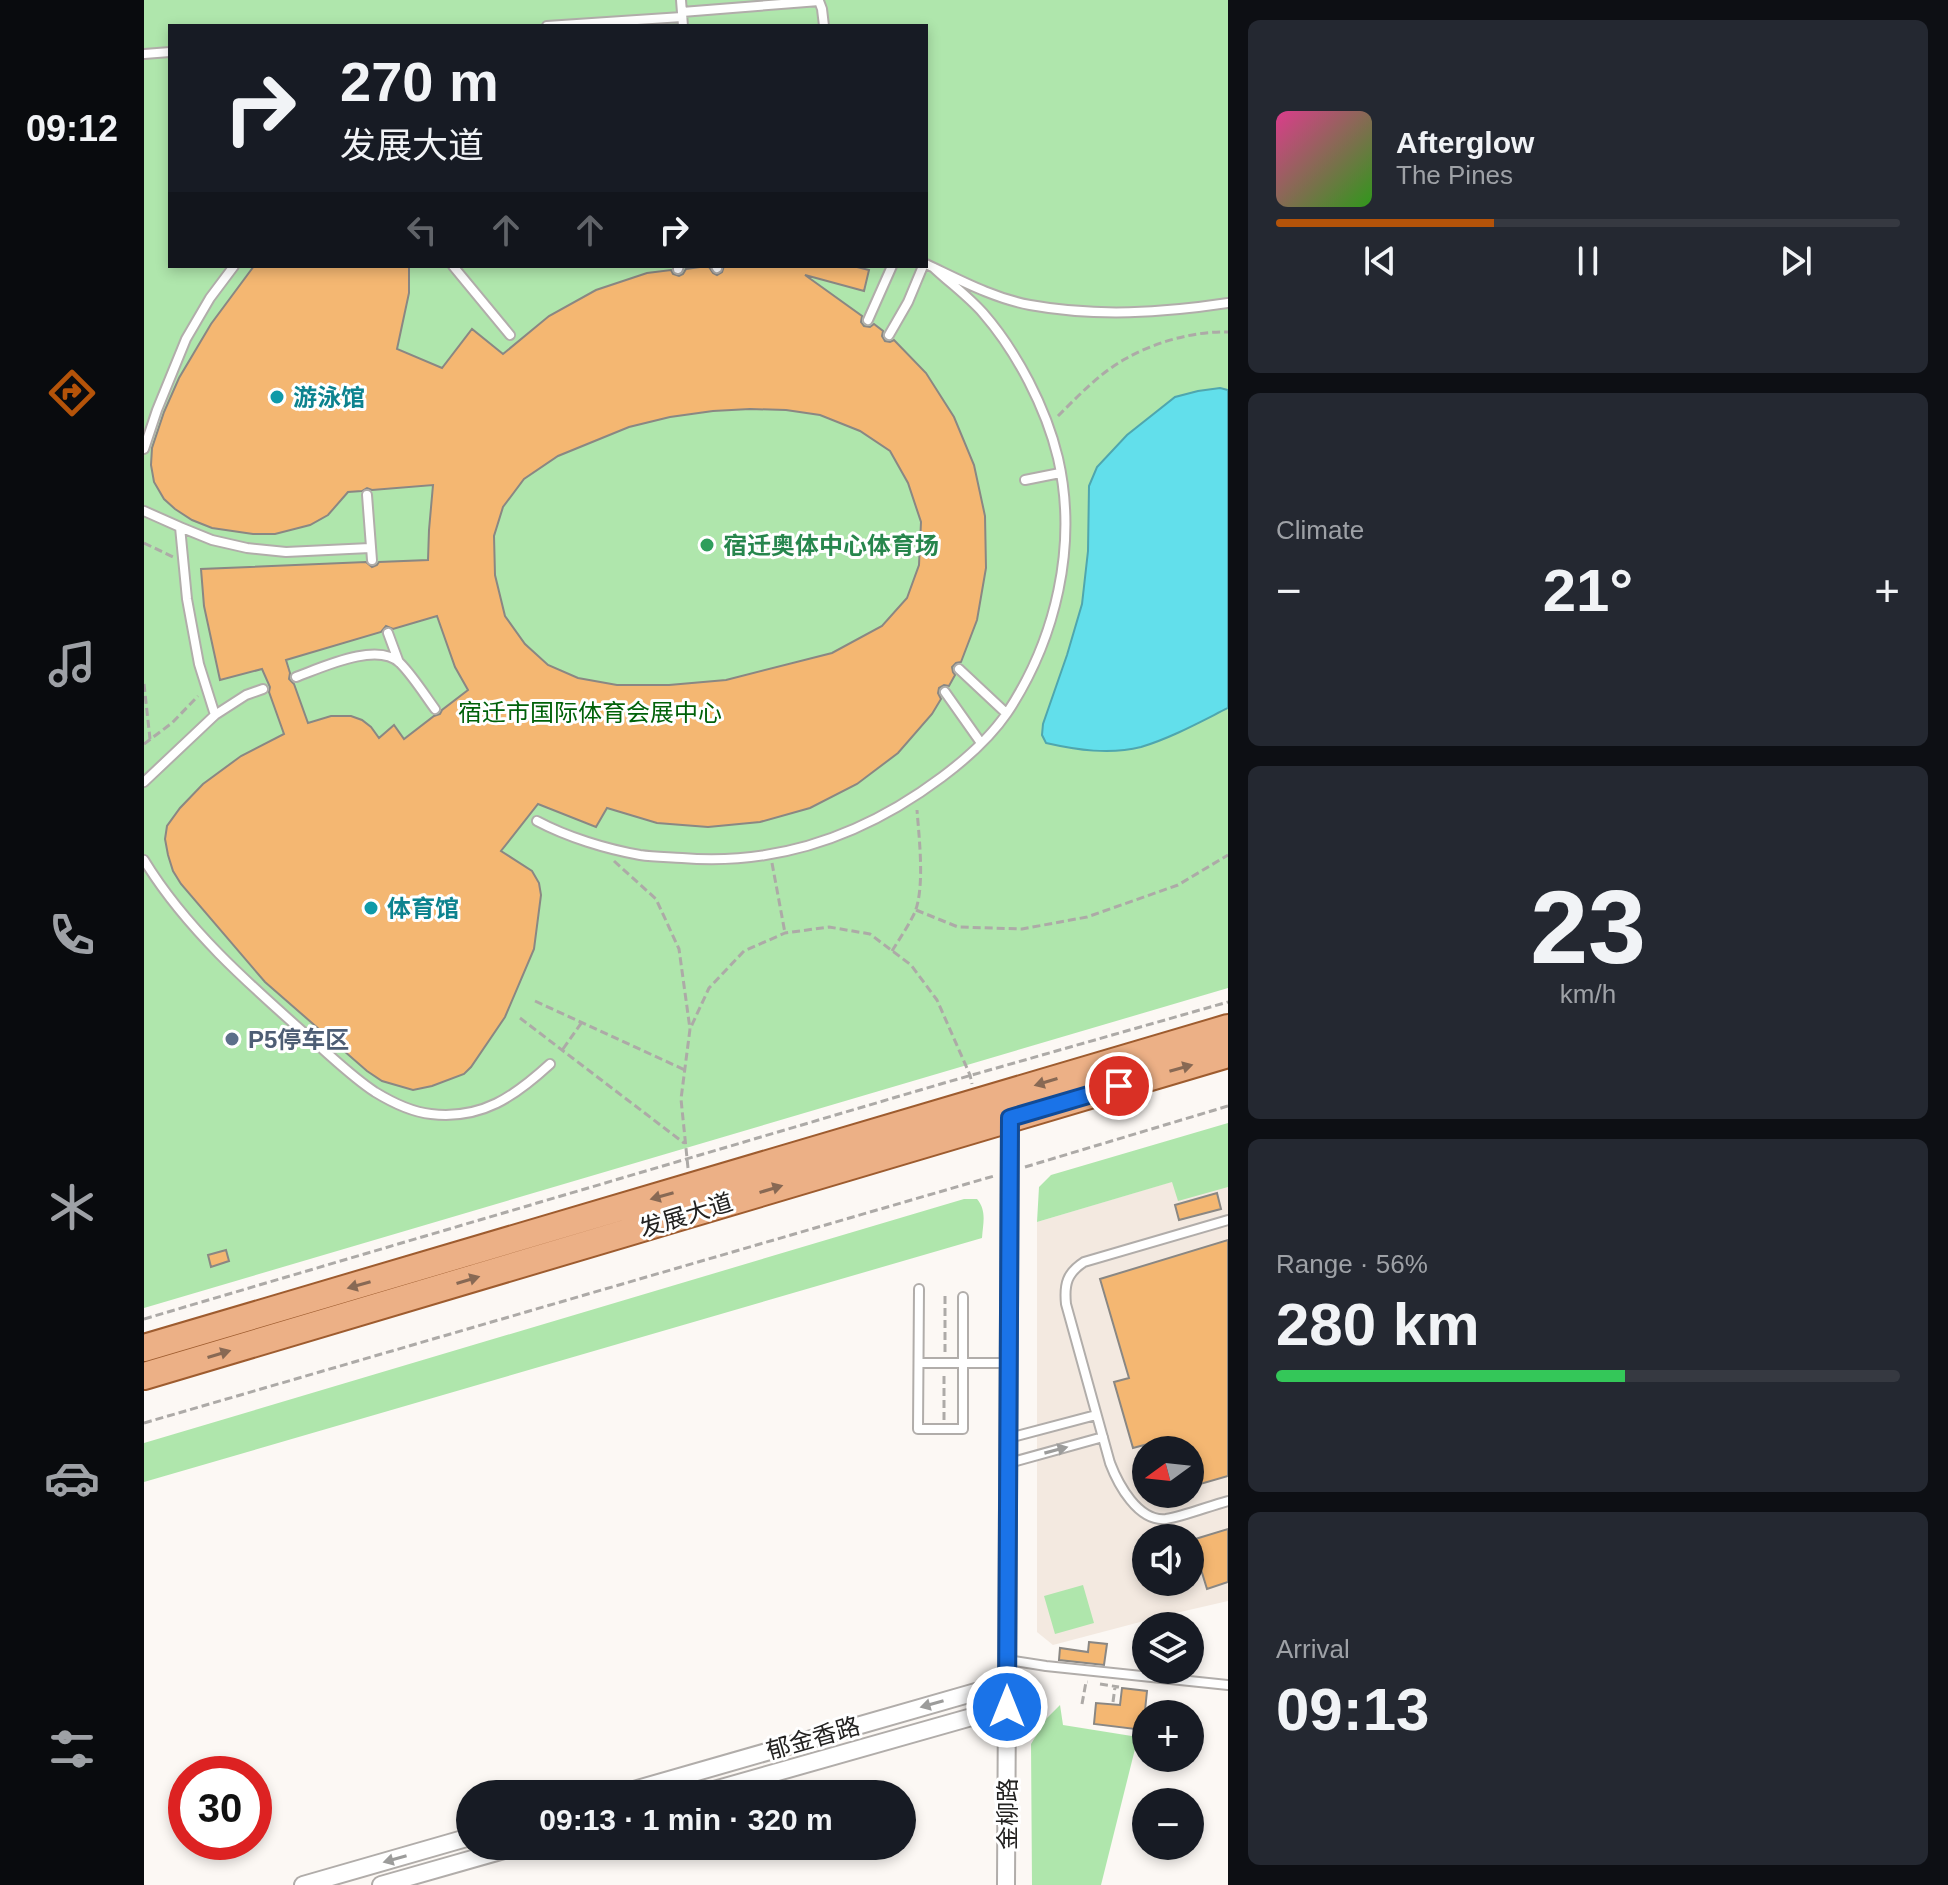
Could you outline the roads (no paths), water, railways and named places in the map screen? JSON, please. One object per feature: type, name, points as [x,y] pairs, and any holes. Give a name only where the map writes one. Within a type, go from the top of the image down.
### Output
[{"type":"main road","name":"发展大道","points":[[144,1348],[1228,1028]]},
{"type":"main road","name":"发展大道","points":[[144,1376],[1228,1054]]},
{"type":"street","name":"金柳路","points":[[1006,1885],[1010,1118]]},
{"type":"street","name":"郁金香路","points":[[669,1780],[1007,1683]]},
{"type":"street","name":"郁金香路","points":[[749,1780],[1007,1707]]},
{"type":"street","points":[[303,1885],[456,1841]]},
{"type":"street","points":[[381,1885],[469,1860]]},
{"type":"lane","points":[[681,0],[683,18]]},
{"type":"lane","points":[[581,24],[683,18],[819,1],[824,24]]},
{"type":"lane","points":[[144,54],[168,52]]},
{"type":"lane","points":[[928,266],[970,286],[1029,305],[1112,314],[1183,310],[1228,303]]},
{"type":"lane","points":[[537,821],[594,843],[640,855],[705,860],[770,855],[810,846],[881,817],[915,796],[962,762],[1006,713],[1027,678],[1048,628],[1057,596],[1065,554],[1066,514],[1058,458],[1042,411],[1002,336],[981,311],[928,266]]},
{"type":"lane","points":[[144,445],[186,339],[232,268]]},
{"type":"lane","points":[[455,268],[510,335]]},
{"type":"lane","points":[[868,320],[891,268]]},
{"type":"lane","points":[[889,335],[927,268]]},
{"type":"lane","points":[[1025,480],[1060,473]]},
{"type":"lane","points":[[367,495],[372,560]]},
{"type":"lane","points":[[144,511],[212,540],[247,548],[286,552],[370,548]]},
{"type":"lane","points":[[180,527],[187,599],[199,664],[215,715]]},
{"type":"lane","points":[[388,633],[398,660],[435,709]]},
{"type":"lane","points":[[296,677],[368,655],[380,654],[398,660]]},
{"type":"lane","points":[[959,669],[1006,713]]},
{"type":"lane","points":[[144,782],[215,715],[246,695],[263,689]]},
{"type":"lane","points":[[945,692],[981,743]]},
{"type":"lane","points":[[144,860],[189,920],[233,967],[342,1066],[373,1091],[397,1104],[416,1111],[445,1115],[481,1110],[524,1088],[550,1064]]},
{"type":"lane","points":[[1228,1220],[1084,1262],[1074,1268],[1068,1278],[1065,1295],[1096,1415],[1116,1477],[1127,1495],[1141,1510],[1165,1519],[1228,1501]]},
{"type":"lane","points":[[919,1289],[918,1429],[963,1429],[963,1297]]},
{"type":"lane","points":[[919,1363],[1009,1363]]},
{"type":"lane","points":[[1009,1438],[1096,1415]]},
{"type":"lane","points":[[1009,1463],[1103,1437]]},
{"type":"lane","points":[[1008,1660],[1228,1685]]},
{"type":"water","points":[[1220,388],[1228,390],[1228,708],[1141,747],[1094,751],[1046,743],[1042,735],[1043,724],[1082,604],[1088,551],[1089,486],[1097,467],[1127,435],[1175,397]]},
{"type":"place","name":"游泳馆","points":[[277,397]]},
{"type":"place","name":"宿迁奥体中心体育场","points":[[707,545]]},
{"type":"place","name":"体育馆","points":[[371,908]]},
{"type":"place","name":"P5停车区","points":[[232,1039]]},
{"type":"park label","name":"宿迁市国际体育会展中心","points":[[590,712]]}]
